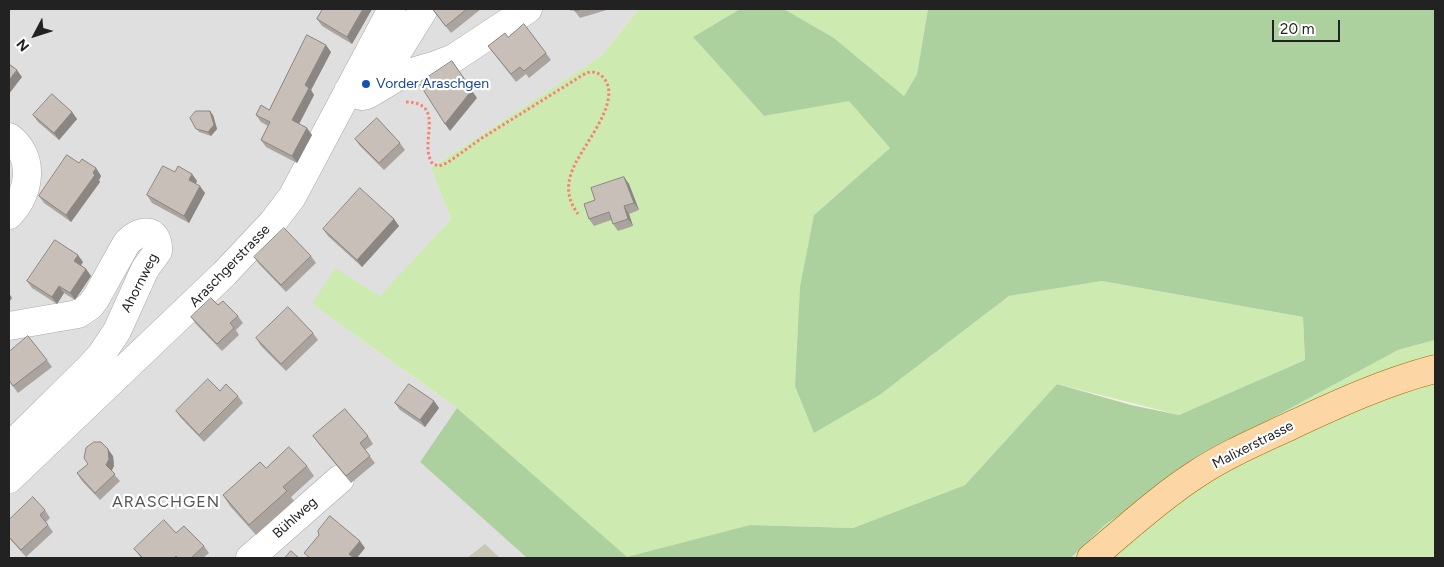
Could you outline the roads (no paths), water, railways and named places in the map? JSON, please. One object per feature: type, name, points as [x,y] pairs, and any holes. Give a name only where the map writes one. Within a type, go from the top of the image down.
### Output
[{"type":"main road","name":"Malixerstrasse","points":[[1091,558],[1167,496],[1219,460],[1389,383],[1435,369]]},
{"type":"street","name":"Araschgerstrasse","points":[[9,479],[213,285],[274,222],[292,197],[392,9]]},
{"type":"street","points":[[382,84],[393,59],[424,9]]},
{"type":"street","points":[[348,91],[364,96],[398,76],[454,58],[528,9]]},
{"type":"street","points":[[9,137],[22,150],[28,176],[25,192],[9,216]]},
{"type":"street","name":"Ahornweg","points":[[9,326],[72,315],[84,310],[90,306],[101,290],[131,237],[144,232],[156,238],[158,251],[145,269],[110,343],[90,368],[9,447]]},
{"type":"street","name":"Bühlweg","points":[[250,558],[340,478]]},
{"type":"place","name":"Vorder Araschgen","points":[[366,84]]},
{"type":"district","name":"ARASCHGEN","points":[[166,502]]}]
